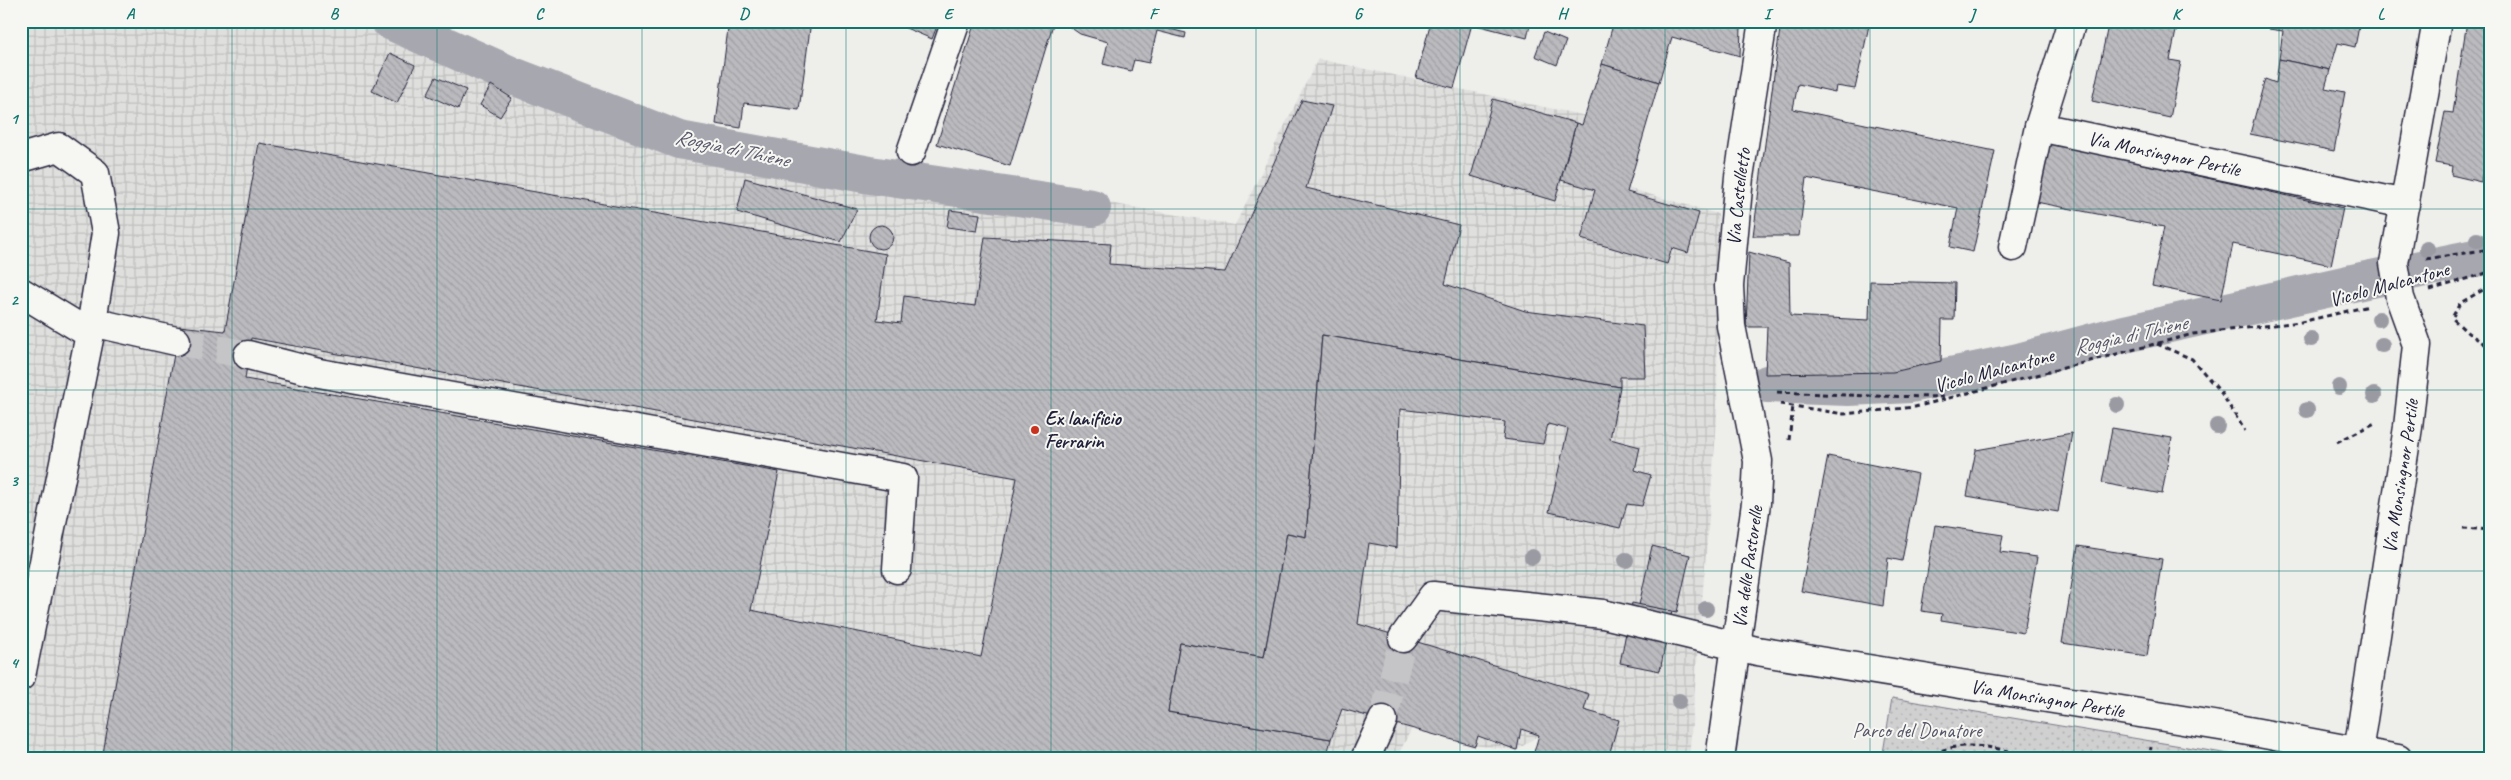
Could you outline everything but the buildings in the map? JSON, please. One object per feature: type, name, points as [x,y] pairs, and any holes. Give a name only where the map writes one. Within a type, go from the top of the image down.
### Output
[{"type":"street","points":[[910,152],[956,21]]},
{"type":"street","name":"Via Castelletto","points":[[1742,374],[1731,326],[1729,286],[1739,176],[1763,21]]},
{"type":"street","points":[[2014,247],[2039,127],[2072,21]]},
{"type":"street","name":"Via Monsingnor Pertile","points":[[2358,752],[2408,427],[2417,346],[2399,297],[2394,264],[2437,21]]},
{"type":"street","name":"Via Monsingnor Pertile","points":[[2039,127],[2404,204]]},
{"type":"street","points":[[21,158],[59,147],[95,173],[106,234],[91,328],[21,676]]},
{"type":"street","points":[[21,292],[91,328],[176,341]]},
{"type":"street","points":[[248,355],[319,373],[903,478],[897,569]]},
{"type":"street","name":"Via delle Pastorelle","points":[[1720,759],[1756,503],[1758,461],[1742,374]]},
{"type":"street","name":"Via Monsingnor Pertile","points":[[1403,638],[1434,596],[1603,614],[1736,646],[1846,666],[2232,728],[2398,759]]},
{"type":"street","points":[[1366,759],[1383,720]]},
{"type":"path","points":[[2394,264],[2490,249]]},
{"type":"path","name":"Vicolo Malcantone","points":[[1775,404],[1844,414],[1915,407],[2193,334],[2301,322],[2490,272]]},
{"type":"path","points":[[2489,361],[2489,344],[2468,334],[2452,318],[2460,303],[2490,286]]},
{"type":"path","points":[[2157,343],[2192,359],[2222,394],[2245,431]]},
{"type":"path","points":[[1774,391],[1870,396],[1949,397]]},
{"type":"path","points":[[2337,442],[2379,421]]},
{"type":"path","points":[[2462,528],[2490,530]]},
{"type":"path","points":[[1926,759],[1935,752],[1972,744],[2043,759]]},
{"type":"shaded area","points":[[21,21],[409,21],[690,130],[1235,225],[1318,59],[1601,119],[1586,176],[1718,214],[1717,420],[1689,759],[1644,759],[1539,735],[1517,750],[1472,745],[1412,728],[1396,759],[21,759]]},
{"type":"green space","name":"Parco del Donatore","points":[[1892,698],[2259,759],[1882,759]]},
{"type":"waterway","name":"Roggia di Thiene","points":[[390,21],[513,76],[679,140],[870,175],[1092,208]]},
{"type":"waterway","name":"Roggia di Thiene","points":[[1767,384],[1848,387],[1911,384],[2018,362],[2111,337],[2366,280],[2490,255]]},
{"type":"tunnel","points":[[176,341],[248,355]]},
{"type":"tunnel","points":[[1383,720],[1403,638]]},
{"type":"place","name":"Ex lanificio Ferrarin","points":[[1035,430]]}]
